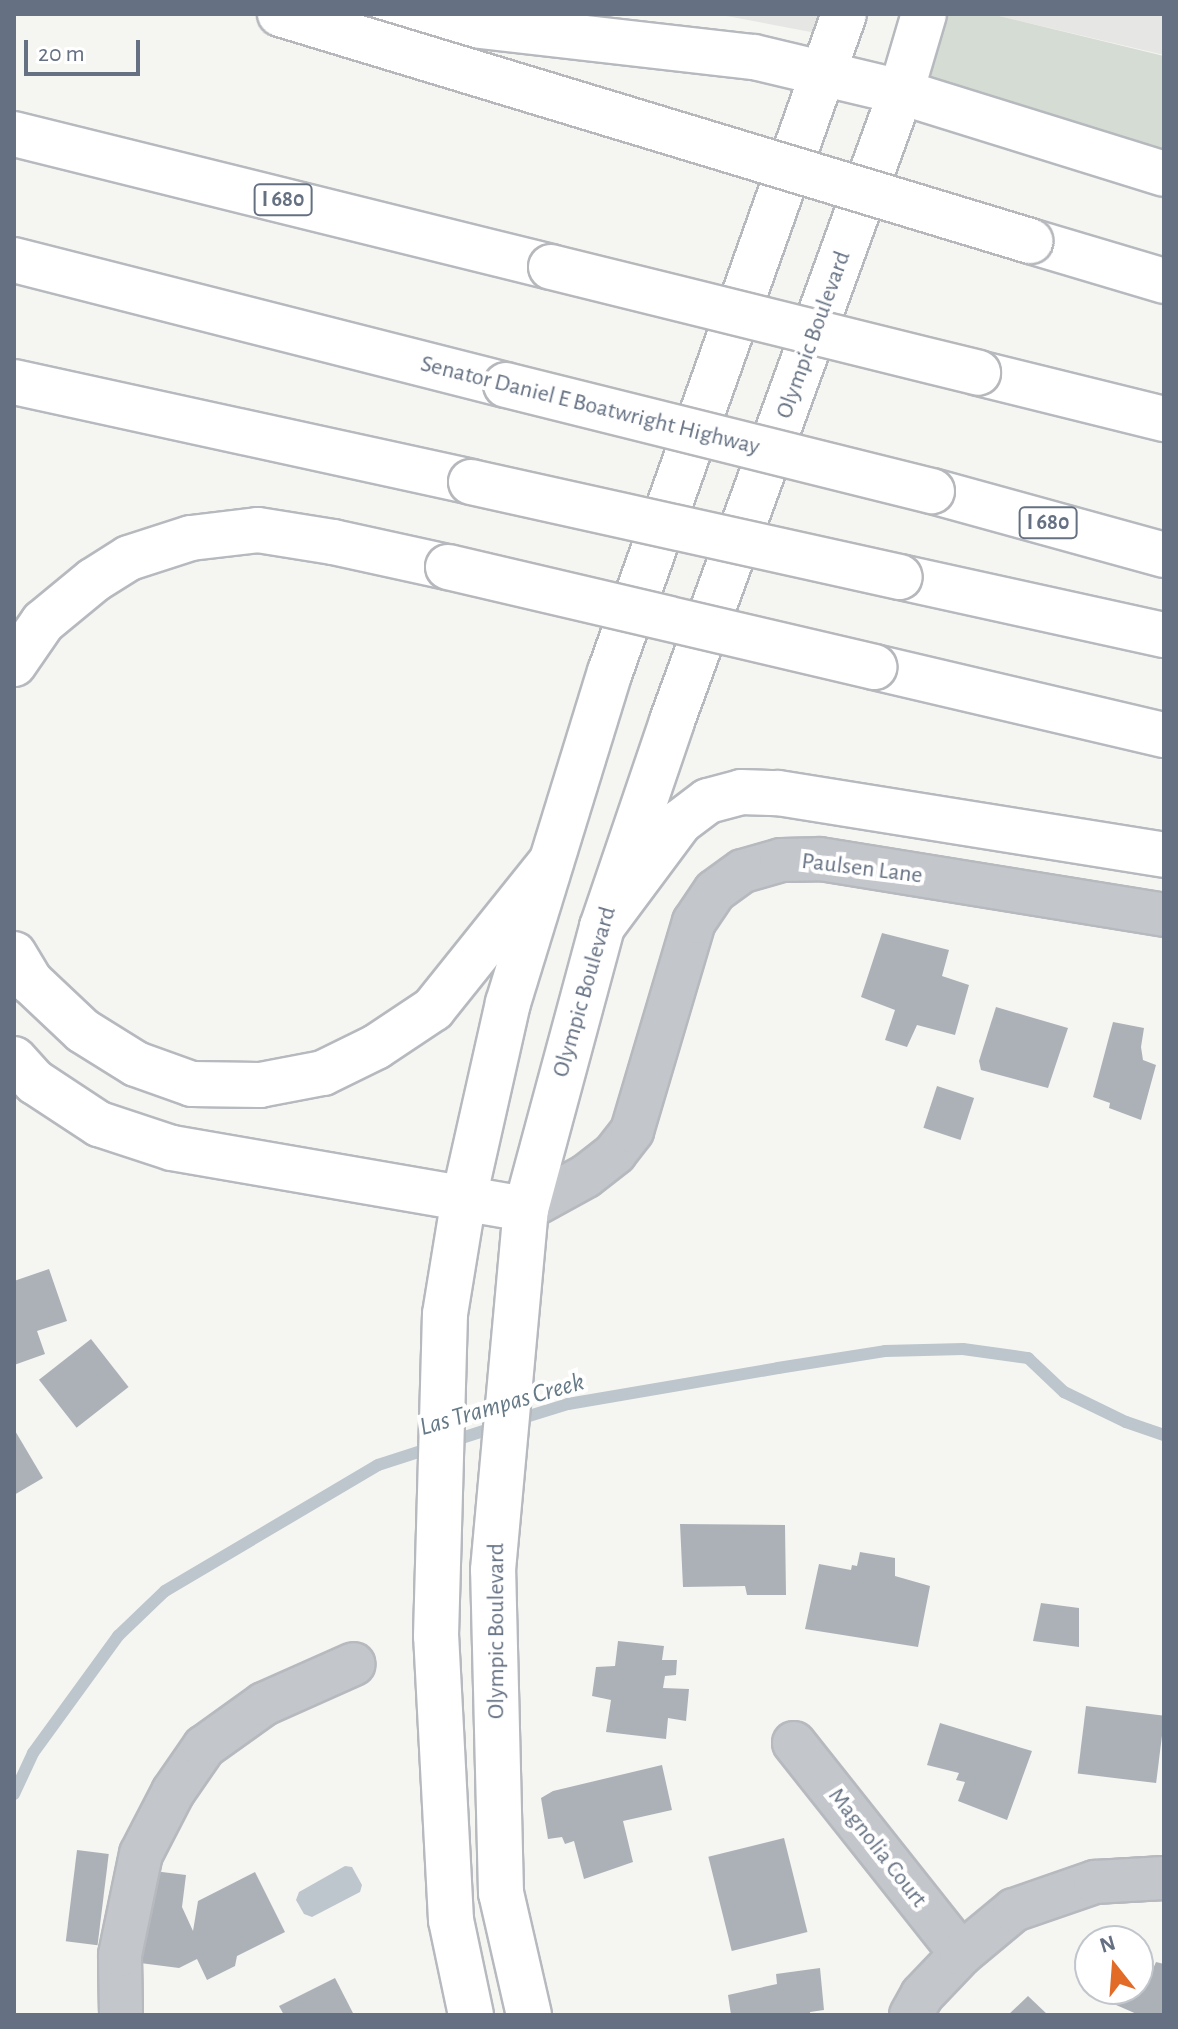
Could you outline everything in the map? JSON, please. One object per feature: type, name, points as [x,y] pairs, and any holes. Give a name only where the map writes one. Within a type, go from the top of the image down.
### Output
[{"type":"main road","points":[[280,14],[1164,281]]},
{"type":"main road","points":[[375,14],[754,57],[901,92],[1164,174]]},
{"type":"main road","points":[[471,2015],[451,1920],[436,1636],[445,1314],[464,1198],[508,1003],[610,672],[826,74],[844,14]]},
{"type":"main road","name":"Olympic Boulevard","points":[[529,2015],[501,1893],[493,1570],[526,1209],[602,927],[672,721],[901,92],[924,14]]},
{"type":"main road","name":"I 680","points":[[14,134],[1164,419]]},
{"type":"main road","name":"Senator Daniel E Boatwright Highway","points":[[14,260],[932,491],[1164,555]]},
{"type":"main road","points":[[14,382],[1164,635]]},
{"type":"main road","points":[[14,664],[43,622],[94,580],[129,558],[191,538],[258,530],[333,542],[448,567],[1164,735]]},
{"type":"main road","points":[[602,927],[680,822],[708,801],[741,792],[778,793],[1164,855]]},
{"type":"main road","points":[[14,954],[31,982],[83,1031],[136,1064],[192,1084],[260,1085],[323,1073],[376,1047],[433,1009],[550,863]]},
{"type":"main road","points":[[14,1059],[35,1082],[99,1124],[172,1148],[395,1189],[526,1209]]},
{"type":"street","name":"Paulsen Lane","points":[[526,1209],[586,1176],[615,1153],[632,1131],[694,922],[715,891],[743,871],[781,860],[820,859],[1164,915]]},
{"type":"street","points":[[121,2015],[120,1955],[141,1854],[173,1792],[204,1747],[264,1704],[354,1664]]},
{"type":"street","name":"Magnolia Court","points":[[794,1743],[961,1954]]},
{"type":"street","points":[[911,2015],[922,1995],[961,1954],[1014,1910],[1095,1882],[1164,1878]]},
{"type":"shaded area","points":[[716,14],[844,14],[837,37]]},
{"type":"shaded area","points":[[924,14],[991,14],[1164,56],[1164,174],[901,92]]},
{"type":"shaded area","points":[[991,14],[1164,14],[1164,55]]},
{"type":"shaded area","points":[[345,1866],[352,1867],[362,1885],[360,1892],[312,1917],[304,1914],[296,1900],[299,1892]]},
{"type":"building","points":[[882,933],[949,950],[942,976],[969,985],[955,1035],[917,1025],[907,1047],[885,1040],[895,1010],[861,997]]},
{"type":"building","points":[[996,1007],[1068,1028],[1048,1088],[981,1070],[979,1061]]},
{"type":"building","points":[[1113,1022],[1144,1028],[1141,1047],[1143,1060],[1156,1065],[1141,1120],[1109,1108],[1110,1103],[1093,1097]]},
{"type":"building","points":[[937,1086],[974,1098],[960,1140],[923,1128]]},
{"type":"building","points":[[49,1269],[67,1321],[37,1331],[45,1354],[14,1365],[14,1281]]},
{"type":"building","points":[[91,1339],[129,1387],[77,1428],[39,1380]]},
{"type":"building","points":[[14,1429],[43,1478],[14,1495]]},
{"type":"building","points":[[680,1524],[785,1525],[786,1595],[747,1595],[745,1586],[683,1587]]},
{"type":"building","points":[[860,1552],[895,1558],[895,1576],[930,1586],[918,1647],[805,1629],[819,1564],[851,1570],[852,1565],[857,1566]]},
{"type":"building","points":[[1041,1603],[1079,1608],[1079,1647],[1033,1641]]},
{"type":"building","points":[[618,1641],[664,1646],[662,1660],[677,1660],[676,1675],[665,1676],[663,1688],[689,1689],[686,1721],[668,1718],[666,1739],[606,1732],[611,1700],[592,1696],[596,1667],[615,1666]]},
{"type":"building","points":[[1086,1706],[1164,1716],[1156,1783],[1078,1773]]},
{"type":"building","points":[[940,1723],[1032,1751],[1007,1820],[958,1801],[965,1782],[956,1780],[959,1773],[927,1765]]},
{"type":"building","points":[[662,1765],[672,1810],[623,1821],[633,1862],[584,1879],[574,1841],[565,1844],[562,1837],[548,1839],[541,1798],[553,1791]]},
{"type":"building","points":[[784,1838],[807,1932],[732,1951],[708,1857]]},
{"type":"building","points":[[77,1850],[109,1854],[98,1945],[66,1941]]},
{"type":"building","points":[[154,1871],[186,1875],[182,1907],[193,1931],[198,1901],[255,1872],[285,1932],[237,1956],[235,1966],[207,1980],[197,1959],[179,1968],[140,1963]]},
{"type":"building","points":[[1156,1962],[1164,1964],[1164,2015],[1139,2015],[1116,2005],[1154,2005]]},
{"type":"building","points":[[820,1968],[824,2010],[810,2012],[810,2015],[731,2015],[728,1995],[777,1984],[776,1974]]},
{"type":"building","points":[[335,1978],[354,2015],[284,2015],[279,2006]]},
{"type":"building","points":[[1028,1996],[1048,2015],[1008,2015]]},
{"type":"waterway","name":"Las Trampas Creek","points":[[516,1420],[568,1404],[885,1351],[963,1349],[1028,1358],[1064,1392],[1126,1422],[1164,1435]]},
{"type":"waterway","name":"Las Trampas Creek","points":[[14,1794],[33,1753],[118,1636],[165,1591],[378,1465],[499,1426]]}]
